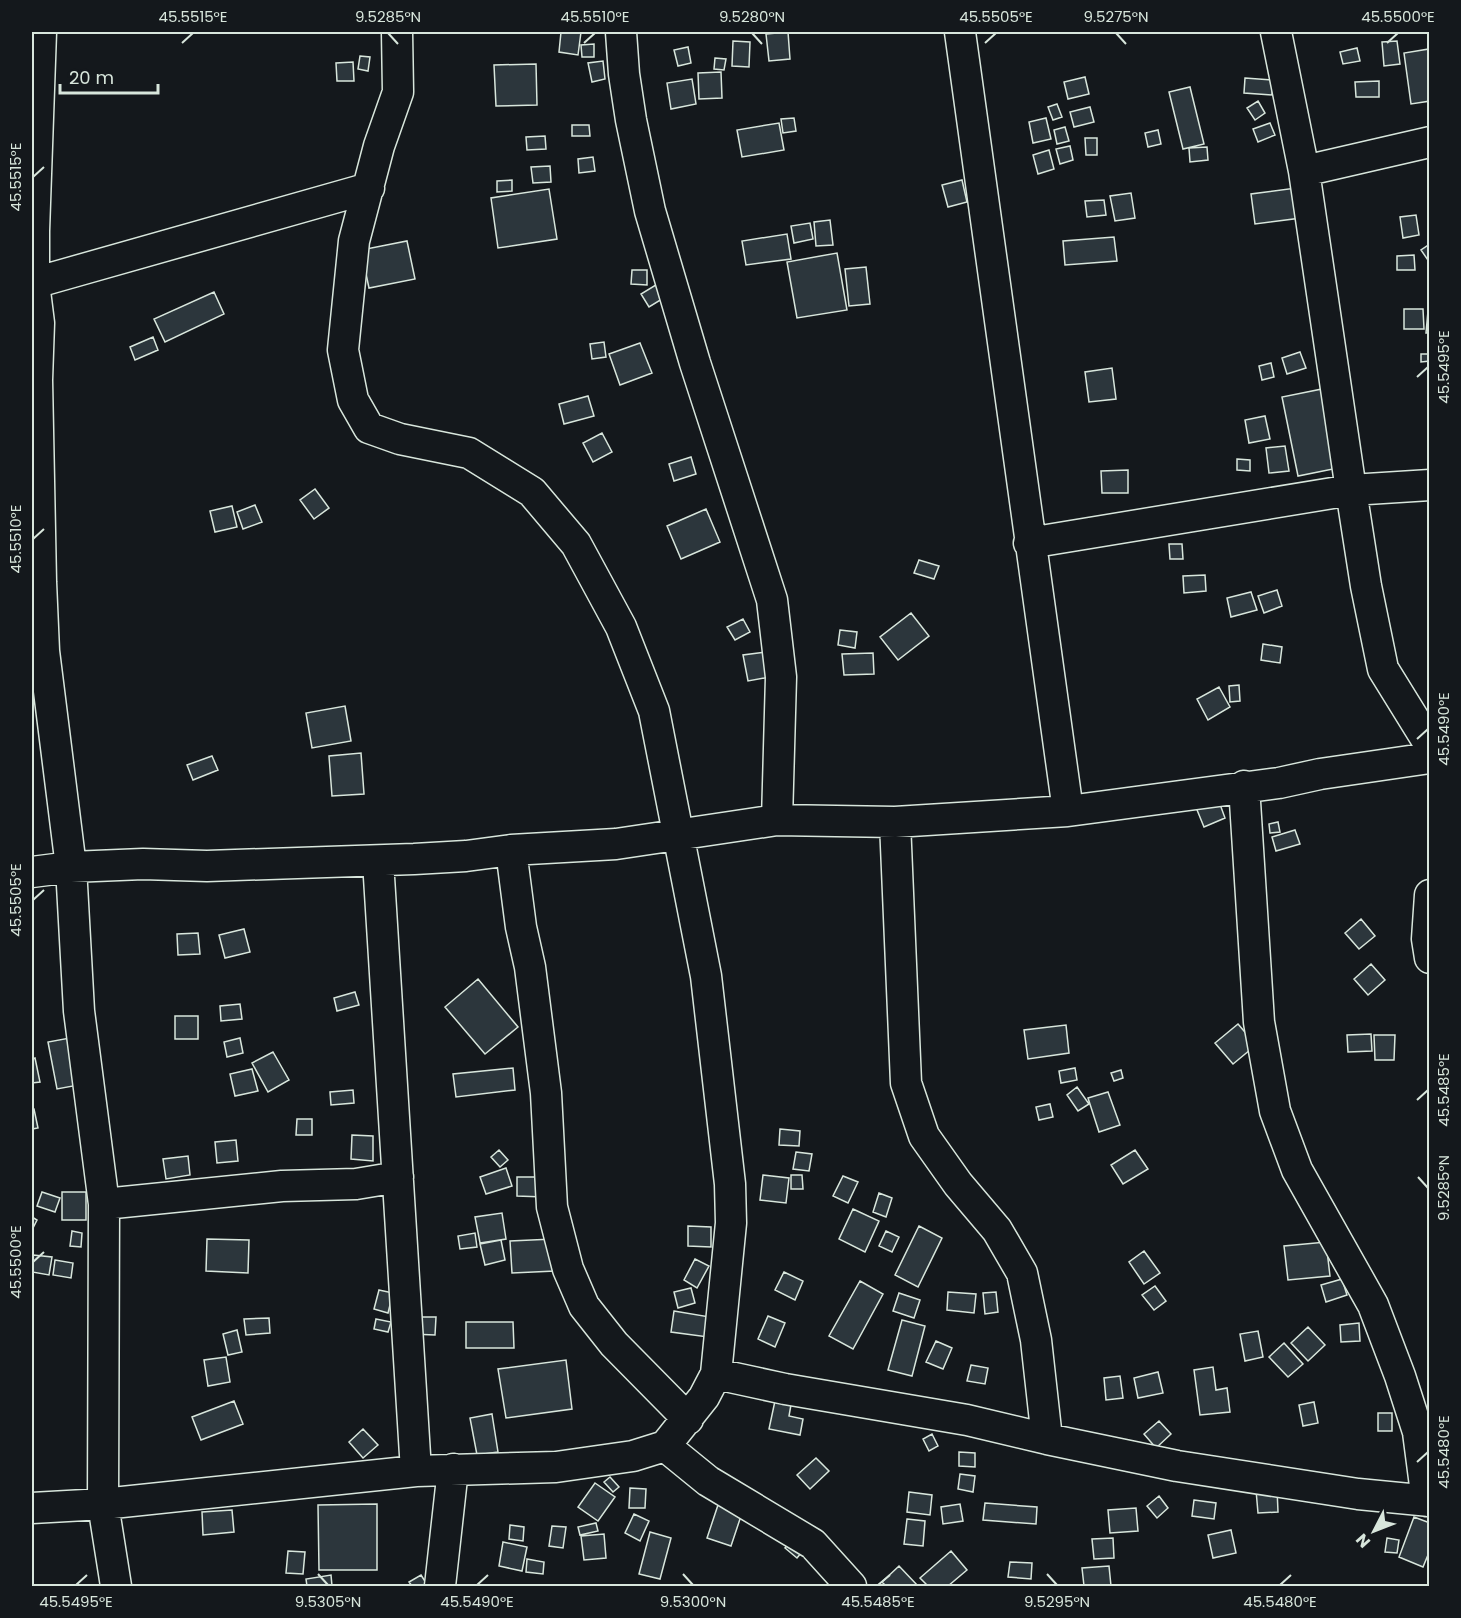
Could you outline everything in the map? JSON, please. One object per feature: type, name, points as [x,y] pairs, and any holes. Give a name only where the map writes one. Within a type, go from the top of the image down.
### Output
[{"type":"street","points":[[40,32],[33,231],[34,284],[39,323],[41,582],[44,651],[71,867],[79,1011],[104,1204],[103,1504],[116,1587]]},
{"type":"street","points":[[32,1508],[103,1504],[416,1471],[556,1467],[633,1456],[665,1446],[704,1397],[716,1374],[731,1222],[730,1184],[706,976],[654,711],[621,627],[576,544],[532,492],[469,453],[400,440],[369,428],[353,400],[343,350],[354,241],[379,146],[398,92],[397,32]]},
{"type":"street","points":[[621,32],[631,120],[650,211],[695,363],[772,600],[781,677],[777,820]]},
{"type":"street","points":[[960,32],[1029,543],[1068,811]]},
{"type":"street","points":[[1276,32],[1304,171],[1366,586],[1383,669],[1430,745]]},
{"type":"street","points":[[1304,171],[1430,142]]},
{"type":"street","points":[[34,284],[369,188]]},
{"type":"street","points":[[1029,543],[1351,490],[1430,485]]},
{"type":"street","points":[[32,872],[71,867],[143,864],[207,866],[466,856],[511,850],[616,844],[777,820],[895,822],[1068,811],[1279,783],[1320,774],[1430,758]]},
{"type":"street","points":[[716,1374],[766,1386],[967,1420],[1177,1466],[1358,1494],[1428,1501],[1418,1432],[1373,1305],[1297,1170],[1275,1111],[1259,1022],[1244,786]]},
{"type":"street","points":[[895,822],[906,1083],[924,1136],[958,1184],[997,1230],[1022,1273],[1036,1340],[1047,1439]]},
{"type":"street","points":[[511,850],[521,927],[530,967],[546,1093],[552,1207],[568,1269],[584,1306],[614,1344],[688,1419]]},
{"type":"street","points":[[378,861],[416,1471]]},
{"type":"street","points":[[1430,895],[1427,939],[1430,958]]},
{"type":"street","points":[[104,1204],[282,1186],[356,1184],[398,1177]]},
{"type":"street","points":[[665,1446],[708,1481],[813,1544],[851,1587]]},
{"type":"street","points":[[440,1587],[453,1469]]},
{"type":"building","points":[[561,32],[581,32],[578,55],[559,52]]},
{"type":"building","points":[[788,32],[790,59],[769,61],[766,34]]},
{"type":"building","points":[[733,41],[750,42],[749,67],[732,66]]},
{"type":"building","points":[[1397,41],[1400,64],[1384,66],[1382,42]]},
{"type":"building","points":[[594,44],[594,57],[582,57],[581,45]]},
{"type":"building","points":[[688,47],[691,63],[678,66],[674,50]]},
{"type":"building","points":[[1357,48],[1360,61],[1343,64],[1340,52]]},
{"type":"building","points":[[1429,49],[1430,101],[1411,104],[1404,53]]},
{"type":"building","points":[[360,56],[370,57],[368,71],[358,69]]},
{"type":"building","points":[[715,58],[726,59],[724,70],[714,69]]},
{"type":"building","points":[[603,61],[605,79],[592,82],[588,63]]},
{"type":"building","points":[[353,62],[354,81],[337,81],[336,63]]},
{"type":"building","points":[[536,64],[537,105],[496,106],[494,65]]},
{"type":"building","points":[[721,72],[722,98],[699,99],[698,73]]},
{"type":"building","points":[[1085,77],[1089,94],[1068,99],[1064,82]]},
{"type":"building","points":[[1245,78],[1273,80],[1272,95],[1244,93]]},
{"type":"building","points":[[692,79],[696,104],[671,109],[667,83]]},
{"type":"building","points":[[1379,81],[1379,97],[1356,97],[1355,82]]},
{"type":"building","points":[[1190,87],[1204,144],[1183,149],[1169,92]]},
{"type":"building","points":[[1258,101],[1265,113],[1255,120],[1247,108]]},
{"type":"building","points":[[1057,104],[1062,117],[1053,120],[1048,107]]},
{"type":"building","points":[[1090,107],[1094,122],[1074,127],[1070,112]]},
{"type":"building","points":[[794,118],[796,131],[783,133],[781,119]]},
{"type":"building","points":[[1046,118],[1051,139],[1033,143],[1029,122]]},
{"type":"building","points":[[779,123],[784,150],[742,157],[737,130]]},
{"type":"building","points":[[1270,123],[1275,135],[1258,142],[1253,129]]},
{"type":"building","points":[[572,125],[589,125],[590,136],[572,136]]},
{"type":"building","points":[[1065,127],[1069,141],[1057,144],[1054,130]]},
{"type":"building","points":[[1158,130],[1161,144],[1148,147],[1145,133]]},
{"type":"building","points":[[545,136],[546,149],[527,150],[526,137]]},
{"type":"building","points":[[1085,138],[1097,138],[1097,155],[1086,155]]},
{"type":"building","points":[[1070,146],[1073,160],[1060,164],[1056,149]]},
{"type":"building","points":[[1207,147],[1208,160],[1190,162],[1189,148]]},
{"type":"building","points":[[1049,150],[1054,169],[1038,174],[1033,155]]},
{"type":"building","points":[[593,157],[595,171],[579,173],[578,159]]},
{"type":"building","points":[[550,166],[551,182],[533,183],[531,167]]},
{"type":"building","points":[[512,180],[512,191],[497,192],[497,181]]},
{"type":"building","points":[[962,180],[967,202],[948,207],[942,185]]},
{"type":"building","points":[[1296,188],[1301,218],[1255,224],[1251,194]]},
{"type":"building","points":[[549,189],[557,239],[498,248],[491,198]]},
{"type":"building","points":[[1131,193],[1135,218],[1115,221],[1110,196]]},
{"type":"building","points":[[1104,200],[1106,215],[1087,217],[1085,201]]},
{"type":"building","points":[[1416,215],[1419,235],[1403,238],[1400,217]]},
{"type":"building","points":[[830,220],[833,245],[816,246],[814,222]]},
{"type":"building","points":[[810,223],[813,239],[794,243],[791,226]]},
{"type":"building","points":[[787,234],[791,259],[746,265],[742,241]]},
{"type":"building","points":[[1114,237],[1117,261],[1065,265],[1063,241]]},
{"type":"building","points":[[407,241],[415,279],[369,288],[361,250]]},
{"type":"building","points":[[1430,244],[1430,263],[1421,250]]},
{"type":"building","points":[[837,253],[847,310],[797,318],[787,262]]},
{"type":"building","points":[[1414,255],[1415,270],[1397,270],[1397,256]]},
{"type":"building","points":[[866,267],[870,304],[849,306],[845,269]]},
{"type":"building","points":[[632,270],[647,270],[647,285],[631,284]]},
{"type":"building","points":[[659,283],[667,296],[649,307],[641,294]]},
{"type":"building","points":[[214,292],[224,314],[165,342],[154,319]]},
{"type":"building","points":[[1404,309],[1423,309],[1424,329],[1404,329]]},
{"type":"building","points":[[1428,311],[1430,311],[1430,333],[1426,333]]},
{"type":"building","points":[[153,337],[158,350],[135,360],[130,347]]},
{"type":"building","points":[[604,342],[606,357],[592,359],[590,344]]},
{"type":"building","points":[[640,343],[652,373],[620,385],[609,354]]},
{"type":"building","points":[[1300,352],[1306,368],[1287,374],[1282,358]]},
{"type":"building","points":[[1421,354],[1430,354],[1430,361],[1421,362]]},
{"type":"building","points":[[1271,363],[1274,377],[1262,380],[1259,366]]},
{"type":"building","points":[[1112,368],[1116,399],[1089,402],[1085,372]]},
{"type":"building","points":[[1327,388],[1343,467],[1298,476],[1282,397]]},
{"type":"building","points":[[588,396],[594,416],[564,424],[559,404]]},
{"type":"building","points":[[1265,416],[1270,439],[1249,443],[1245,420]]},
{"type":"building","points":[[602,433],[612,452],[593,462],[583,443]]},
{"type":"building","points":[[1285,446],[1289,471],[1269,473],[1266,448]]},
{"type":"building","points":[[691,457],[696,474],[674,481],[669,464]]},
{"type":"building","points":[[1237,459],[1250,460],[1250,471],[1237,470]]},
{"type":"building","points":[[1128,470],[1128,493],[1102,493],[1101,471]]},
{"type":"building","points":[[315,489],[329,508],[314,519],[300,500]]},
{"type":"building","points":[[255,505],[262,522],[243,529],[237,512]]},
{"type":"building","points":[[232,506],[237,527],[215,532],[210,511]]},
{"type":"building","points":[[706,509],[720,542],[681,559],[667,526]]},
{"type":"building","points":[[1169,544],[1182,544],[1183,559],[1170,559]]},
{"type":"building","points":[[919,560],[939,566],[934,579],[914,573]]},
{"type":"building","points":[[1205,575],[1206,591],[1184,593],[1183,576]]},
{"type":"building","points":[[1277,590],[1282,606],[1264,613],[1258,596]]},
{"type":"building","points":[[1251,592],[1257,610],[1231,617],[1227,598]]},
{"type":"building","points":[[911,613],[929,636],[898,660],[880,637]]},
{"type":"building","points":[[743,619],[750,632],[735,640],[727,627]]},
{"type":"building","points":[[840,630],[857,632],[855,648],[838,645]]},
{"type":"building","points":[[1263,644],[1282,647],[1280,663],[1261,660]]},
{"type":"building","points":[[765,652],[770,677],[748,681],[743,655]]},
{"type":"building","points":[[873,653],[874,674],[844,675],[842,654]]},
{"type":"building","points":[[1239,685],[1240,701],[1230,702],[1229,686]]},
{"type":"building","points":[[1219,687],[1230,707],[1208,720],[1197,699]]},
{"type":"building","points":[[345,706],[351,741],[312,748],[306,713]]},
{"type":"building","points":[[361,753],[364,794],[332,796],[329,756]]},
{"type":"building","points":[[212,756],[218,770],[193,780],[187,765]]},
{"type":"building","points":[[1217,796],[1225,818],[1204,827],[1195,805]]},
{"type":"building","points":[[1278,822],[1280,832],[1270,833],[1269,824]]},
{"type":"building","points":[[1295,830],[1300,844],[1276,851],[1272,837]]},
{"type":"building","points":[[1361,919],[1375,936],[1359,949],[1345,933]]},
{"type":"building","points":[[244,929],[250,952],[225,958],[219,935]]},
{"type":"building","points":[[198,933],[200,954],[178,955],[177,934]]},
{"type":"building","points":[[1371,964],[1385,980],[1368,995],[1354,979]]},
{"type":"building","points":[[478,979],[518,1027],[485,1054],[445,1007]]},
{"type":"building","points":[[355,992],[359,1005],[337,1011],[334,998]]},
{"type":"building","points":[[240,1004],[242,1019],[221,1021],[220,1006]]},
{"type":"building","points":[[175,1016],[198,1016],[198,1039],[175,1039]]},
{"type":"building","points":[[1238,1024],[1256,1045],[1233,1064],[1215,1043]]},
{"type":"building","points":[[1066,1025],[1069,1053],[1028,1059],[1024,1030]]},
{"type":"building","points":[[1371,1034],[1372,1051],[1348,1052],[1347,1035]]},
{"type":"building","points":[[1374,1035],[1395,1035],[1394,1060],[1375,1060]]},
{"type":"building","points":[[75,1037],[84,1084],[57,1089],[48,1042]]},
{"type":"building","points":[[240,1038],[243,1053],[227,1057],[224,1042]]},
{"type":"building","points":[[273,1052],[289,1080],[268,1092],[252,1063]]},
{"type":"building","points":[[35,1058],[40,1082],[32,1083],[32,1059]]},
{"type":"building","points":[[513,1068],[515,1090],[456,1097],[453,1074]]},
{"type":"building","points":[[1075,1068],[1077,1080],[1061,1083],[1059,1071]]},
{"type":"building","points":[[252,1069],[258,1091],[235,1096],[230,1074]]},
{"type":"building","points":[[1121,1070],[1123,1078],[1114,1081],[1111,1073]]},
{"type":"building","points":[[1077,1087],[1089,1104],[1078,1111],[1067,1095]]},
{"type":"building","points":[[353,1090],[354,1103],[331,1105],[330,1092]]},
{"type":"building","points":[[1108,1092],[1120,1125],[1099,1132],[1088,1098]]},
{"type":"building","points":[[1050,1104],[1053,1117],[1039,1120],[1036,1107]]},
{"type":"building","points":[[32,1109],[34,1109],[38,1128],[32,1129]]},
{"type":"building","points":[[297,1119],[312,1119],[312,1135],[296,1135]]},
{"type":"building","points":[[780,1129],[800,1131],[799,1146],[779,1145]]},
{"type":"building","points":[[352,1135],[373,1136],[373,1161],[351,1159]]},
{"type":"building","points":[[236,1140],[238,1161],[217,1163],[215,1142]]},
{"type":"building","points":[[499,1150],[508,1160],[500,1167],[491,1157]]},
{"type":"building","points":[[1135,1150],[1148,1169],[1123,1184],[1111,1165]]},
{"type":"building","points":[[796,1152],[812,1154],[809,1171],[793,1169]]},
{"type":"building","points":[[188,1156],[190,1175],[166,1179],[163,1159]]},
{"type":"building","points":[[506,1168],[512,1186],[486,1194],[480,1177]]},
{"type":"building","points":[[763,1175],[789,1178],[786,1203],[760,1200]]},
{"type":"building","points":[[791,1175],[802,1175],[803,1189],[791,1189]]},
{"type":"building","points":[[843,1176],[858,1182],[848,1203],[833,1196]]},
{"type":"building","points":[[517,1177],[543,1177],[544,1197],[517,1196]]},
{"type":"building","points":[[42,1192],[60,1198],[55,1212],[37,1206]]},
{"type":"building","points":[[62,1192],[86,1192],[86,1220],[62,1220]]},
{"type":"building","points":[[879,1193],[892,1198],[886,1217],[873,1212]]},
{"type":"building","points":[[853,1209],[879,1221],[865,1252],[839,1239]]},
{"type":"building","points":[[502,1213],[506,1239],[480,1243],[475,1217]]},
{"type":"building","points":[[32,1217],[37,1220],[32,1230]]},
{"type":"building","points":[[688,1226],[711,1227],[711,1247],[688,1246]]},
{"type":"building","points":[[919,1226],[942,1238],[918,1287],[895,1275]]},
{"type":"building","points":[[72,1231],[82,1233],[81,1247],[70,1246]]},
{"type":"building","points":[[886,1231],[899,1237],[892,1252],[879,1246]]},
{"type":"building","points":[[475,1233],[477,1247],[460,1249],[458,1236]]},
{"type":"building","points":[[207,1239],[249,1240],[248,1273],[206,1271]]},
{"type":"building","points":[[553,1239],[555,1271],[512,1273],[510,1241]]},
{"type":"building","points":[[501,1240],[505,1260],[485,1265],[480,1244]]},
{"type":"building","points":[[1326,1242],[1330,1276],[1288,1280],[1284,1246]]},
{"type":"building","points":[[1144,1251],[1160,1273],[1144,1284],[1129,1262]]},
{"type":"building","points":[[33,1255],[52,1257],[49,1275],[32,1272]]},
{"type":"building","points":[[695,1259],[709,1266],[697,1288],[684,1280]]},
{"type":"building","points":[[55,1260],[73,1263],[71,1278],[53,1275]]},
{"type":"building","points":[[784,1272],[803,1281],[795,1300],[775,1290]]},
{"type":"building","points":[[1342,1279],[1347,1295],[1326,1302],[1321,1285]]},
{"type":"building","points":[[860,1281],[883,1294],[853,1349],[829,1336]]},
{"type":"building","points":[[1155,1286],[1166,1301],[1154,1310],[1142,1295]]},
{"type":"building","points":[[691,1288],[695,1303],[678,1308],[674,1292]]},
{"type":"building","points":[[379,1290],[393,1293],[388,1313],[374,1309]]},
{"type":"building","points":[[948,1292],[976,1294],[974,1313],[947,1310]]},
{"type":"building","points":[[996,1292],[998,1312],[985,1314],[983,1293]]},
{"type":"building","points":[[899,1293],[920,1300],[914,1318],[893,1311]]},
{"type":"building","points":[[674,1311],[710,1317],[708,1337],[671,1332]]},
{"type":"building","points":[[768,1316],[785,1323],[775,1347],[758,1339]]},
{"type":"building","points":[[412,1317],[436,1317],[435,1335],[411,1334]]},
{"type":"building","points":[[269,1318],[270,1333],[246,1335],[244,1319]]},
{"type":"building","points":[[376,1319],[391,1322],[388,1332],[374,1329]]},
{"type":"building","points":[[902,1320],[925,1326],[912,1376],[888,1370]]},
{"type":"building","points":[[466,1322],[513,1322],[514,1348],[466,1348]]},
{"type":"building","points":[[1359,1323],[1360,1341],[1341,1342],[1340,1325]]},
{"type":"building","points":[[1308,1327],[1325,1345],[1308,1361],[1291,1343]]},
{"type":"building","points":[[237,1330],[242,1352],[228,1355],[223,1334]]},
{"type":"building","points":[[1258,1331],[1263,1357],[1245,1361],[1240,1334]]},
{"type":"building","points":[[936,1341],[952,1348],[943,1369],[926,1362]]},
{"type":"building","points":[[1284,1343],[1303,1364],[1288,1377],[1269,1357]]},
{"type":"building","points":[[226,1357],[230,1382],[208,1386],[204,1360]]},
{"type":"building","points":[[566,1360],[572,1409],[506,1418],[498,1369]]},
{"type":"building","points":[[971,1365],[988,1368],[985,1384],[967,1381]]},
{"type":"building","points":[[1213,1367],[1216,1390],[1227,1388],[1230,1412],[1200,1415],[1194,1370]]},
{"type":"building","points":[[1158,1372],[1163,1393],[1138,1398],[1134,1378]]},
{"type":"building","points":[[1120,1376],[1123,1398],[1106,1400],[1104,1378]]},
{"type":"building","points":[[776,1396],[792,1399],[789,1416],[803,1419],[800,1435],[769,1429]]},
{"type":"building","points":[[234,1401],[243,1424],[201,1440],[192,1417]]},
{"type":"building","points":[[1314,1402],[1318,1423],[1303,1426],[1299,1405]]},
{"type":"building","points":[[1378,1413],[1392,1413],[1392,1431],[1378,1431]]},
{"type":"building","points":[[492,1414],[498,1452],[477,1455],[470,1418]]},
{"type":"building","points":[[1159,1421],[1171,1434],[1156,1448],[1144,1434]]},
{"type":"building","points":[[363,1429],[378,1445],[363,1458],[349,1442]]},
{"type":"building","points":[[932,1434],[938,1446],[929,1451],[923,1439]]},
{"type":"building","points":[[959,1452],[975,1453],[975,1467],[959,1466]]},
{"type":"building","points":[[816,1458],[829,1471],[810,1489],[797,1475]]},
{"type":"building","points":[[960,1474],[975,1476],[973,1492],[958,1489]]},
{"type":"building","points":[[610,1477],[619,1487],[613,1492],[604,1482]]},
{"type":"building","points":[[595,1483],[615,1497],[598,1521],[578,1507]]},
{"type":"building","points":[[630,1488],[646,1489],[645,1508],[629,1508]]},
{"type":"building","points":[[1277,1488],[1278,1512],[1258,1513],[1256,1490]]},
{"type":"building","points":[[909,1492],[932,1495],[930,1515],[907,1512]]},
{"type":"building","points":[[721,1496],[745,1504],[731,1546],[707,1538]]},
{"type":"building","points":[[1159,1496],[1168,1508],[1157,1518],[1147,1506]]},
{"type":"building","points":[[1194,1500],[1216,1503],[1214,1519],[1192,1516]]},
{"type":"building","points":[[985,1503],[1037,1507],[1036,1524],[983,1520]]},
{"type":"building","points":[[377,1504],[377,1570],[319,1570],[318,1505]]},
{"type":"building","points":[[960,1504],[963,1521],[943,1524],[941,1507]]},
{"type":"building","points":[[1136,1508],[1138,1531],[1110,1533],[1108,1510]]},
{"type":"building","points":[[232,1510],[234,1532],[203,1535],[202,1512]]},
{"type":"building","points":[[634,1514],[649,1521],[640,1541],[625,1533]]},
{"type":"building","points":[[1414,1517],[1430,1523],[1430,1550],[1423,1567],[1399,1557]]},
{"type":"building","points":[[907,1519],[925,1521],[923,1546],[904,1544]]},
{"type":"building","points":[[596,1523],[598,1531],[580,1535],[578,1527]]},
{"type":"building","points":[[510,1525],[524,1527],[523,1541],[509,1539]]},
{"type":"building","points":[[552,1526],[566,1527],[563,1548],[549,1546]]},
{"type":"building","points":[[1231,1530],[1236,1553],[1213,1558],[1208,1535]]},
{"type":"building","points":[[650,1532],[671,1538],[660,1579],[639,1574]]},
{"type":"building","points":[[604,1534],[606,1558],[584,1560],[581,1536]]},
{"type":"building","points":[[794,1537],[806,1547],[797,1558],[785,1548]]},
{"type":"building","points":[[1113,1538],[1114,1558],[1094,1559],[1092,1539]]},
{"type":"building","points":[[1387,1538],[1399,1540],[1397,1553],[1385,1552]]},
{"type":"building","points":[[503,1542],[527,1547],[522,1571],[499,1566]]},
{"type":"building","points":[[288,1551],[305,1552],[303,1574],[286,1573]]},
{"type":"building","points":[[951,1551],[967,1570],[948,1586],[928,1586],[920,1578]]},
{"type":"building","points":[[527,1559],[544,1562],[543,1574],[526,1572]]},
{"type":"building","points":[[1010,1562],[1032,1563],[1031,1579],[1008,1577]]},
{"type":"building","points":[[899,1566],[918,1586],[886,1586],[882,1582]]},
{"type":"building","points":[[1109,1566],[1111,1586],[1084,1586],[1082,1568]]},
{"type":"building","points":[[331,1575],[332,1586],[307,1586],[306,1579]]},
{"type":"building","points":[[421,1575],[428,1586],[412,1586],[409,1582]]}]
